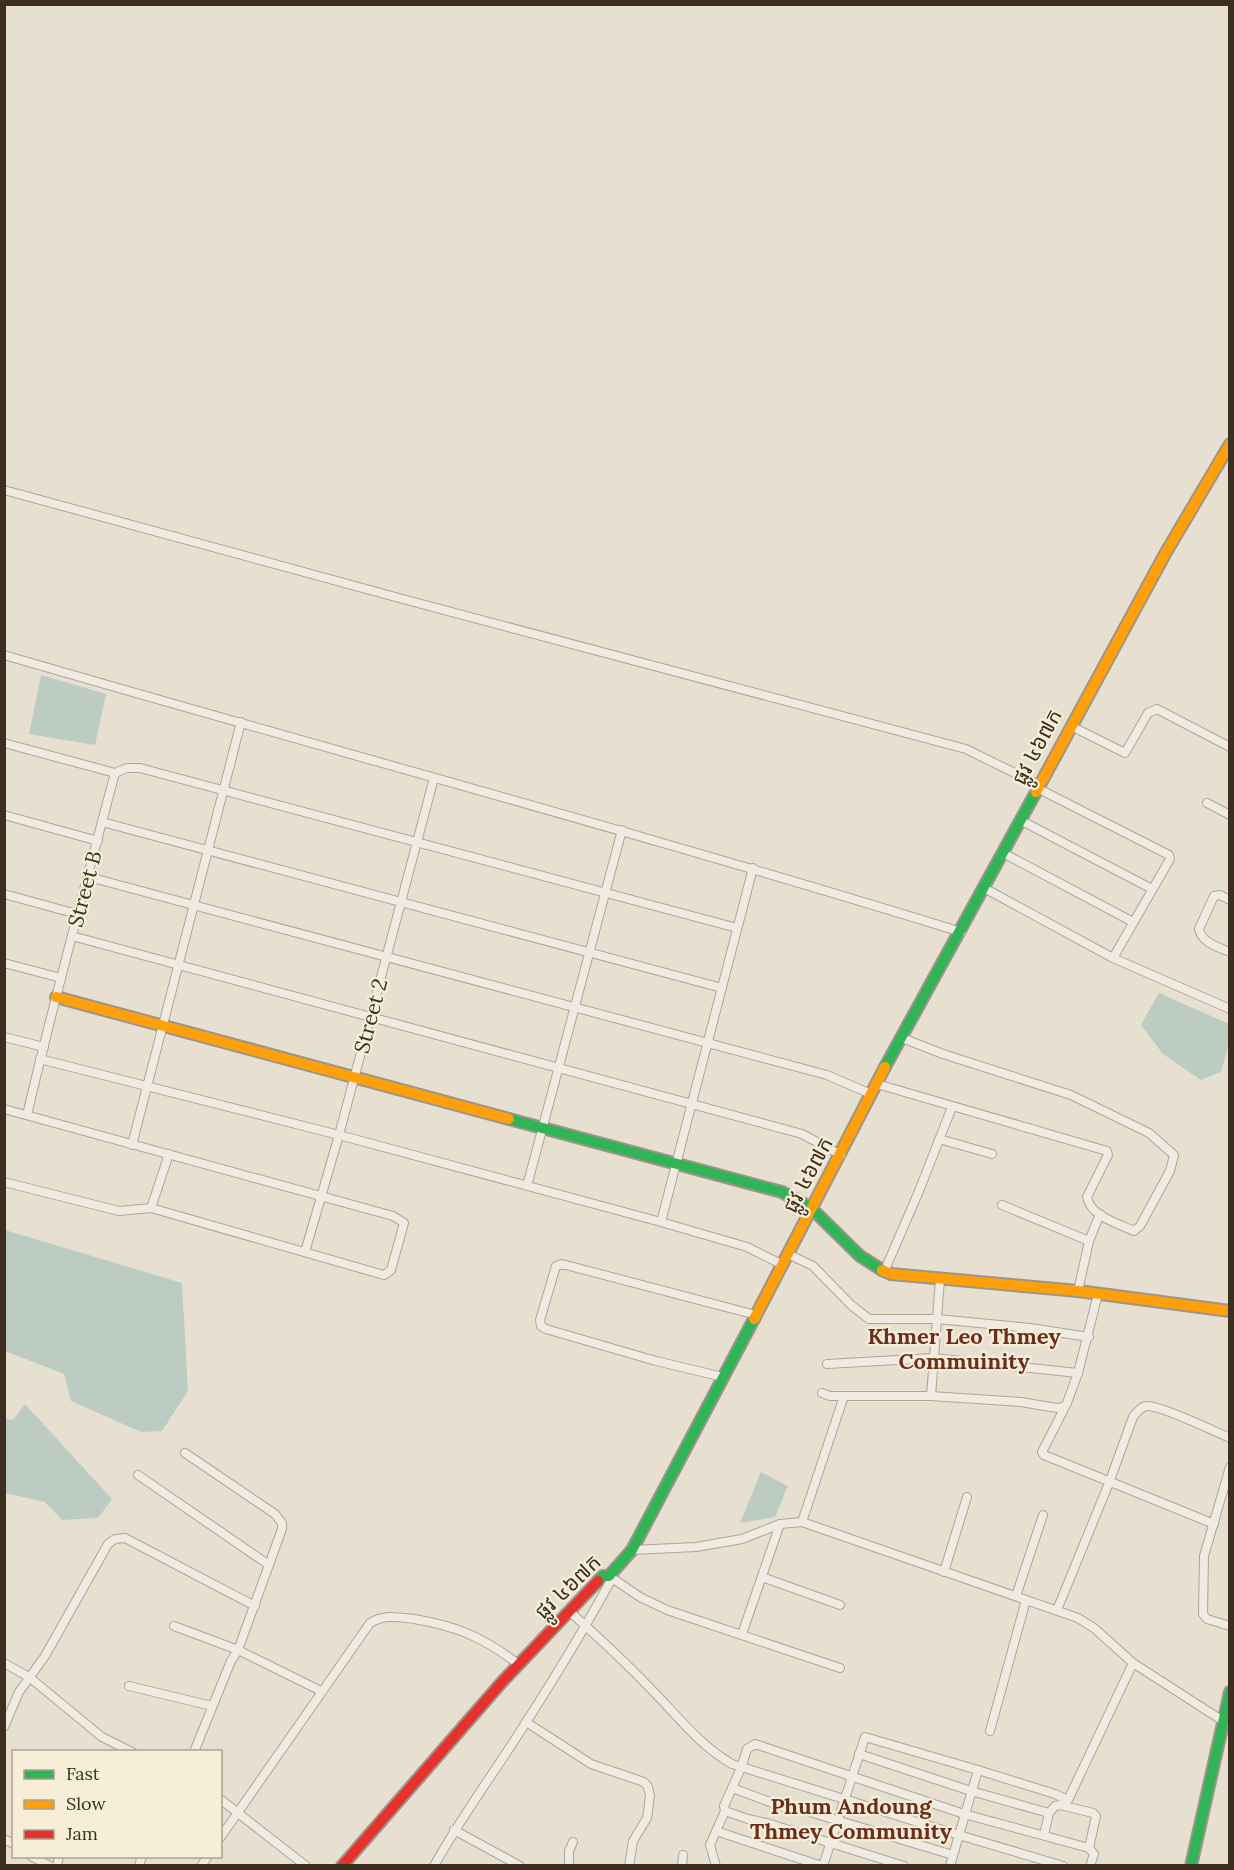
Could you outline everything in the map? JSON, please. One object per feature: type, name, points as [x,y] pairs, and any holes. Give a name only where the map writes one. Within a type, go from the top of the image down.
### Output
[{"type":"street","name":"ផ្លូវ ៤៦៧ក","points":[[342,1866],[519,1665],[603,1576],[609,1576],[632,1550],[874,1089],[1165,554],[1230,444]]},
{"type":"street","points":[[4,489],[966,750],[1169,855],[1170,859],[1113,958]]},
{"type":"street","points":[[4,655],[622,830],[961,932]]},
{"type":"street","points":[[1071,726],[1125,753],[1149,713],[1156,709],[1230,747]]},
{"type":"street","points":[[132,1145],[241,722]]},
{"type":"street","points":[[4,743],[115,772],[127,768],[140,768],[737,928]]},
{"type":"street","name":"Street B","points":[[27,1115],[115,772]]},
{"type":"street","name":"Street 2","points":[[305,1252],[355,1077],[434,778]]},
{"type":"street","points":[[1207,803],[1230,815]]},
{"type":"street","points":[[4,815],[98,841]]},
{"type":"street","points":[[1020,820],[1152,890]]},
{"type":"street","points":[[102,822],[722,988]]},
{"type":"street","points":[[527,1186],[622,830]]},
{"type":"street","points":[[1003,853],[1133,922]]},
{"type":"street","points":[[661,1222],[753,868]]},
{"type":"street","points":[[89,878],[874,1089],[951,1107],[1107,1151],[1108,1155],[1087,1197],[1088,1204],[1100,1214],[1134,1231],[1140,1226],[1170,1171],[1174,1155],[1149,1132],[1071,1095],[943,1054],[902,1038]]},
{"type":"street","points":[[984,888],[1113,958],[1229,1007]]},
{"type":"street","points":[[4,894],[77,914]]},
{"type":"street","points":[[1230,900],[1221,895],[1214,896],[1199,929],[1205,940],[1230,952]]},
{"type":"street","points":[[72,936],[802,1134],[841,1155]]},
{"type":"street","points":[[4,963],[61,978]]},
{"type":"street","points":[[56,997],[782,1192],[813,1208],[847,1244],[884,1272],[1078,1291],[1230,1311]]},
{"type":"street","points":[[4,1037],[44,1047]]},
{"type":"street","points":[[40,1059],[339,1135],[661,1222],[813,1266],[851,1305],[869,1319],[937,1319],[1030,1328],[1089,1337]]},
{"type":"street","points":[[884,1272],[951,1107]]},
{"type":"street","points":[[4,1109],[393,1216],[404,1223],[391,1270],[384,1275],[151,1208],[119,1211],[4,1182]]},
{"type":"street","points":[[939,1139],[992,1154]]},
{"type":"street","points":[[151,1208],[169,1154]]},
{"type":"street","points":[[1002,1205],[1089,1241]]},
{"type":"street","points":[[1078,1291],[1089,1241],[1100,1214]]},
{"type":"street","points":[[723,1377],[656,1361],[541,1326],[540,1320],[556,1266],[562,1264],[756,1315]]},
{"type":"street","points":[[931,1396],[940,1279]]},
{"type":"street","points":[[1098,1294],[1089,1337],[1078,1373],[1042,1452],[1044,1455],[1109,1483],[1214,1524]]},
{"type":"street","points":[[827,1364],[933,1358],[1078,1373]]},
{"type":"street","points":[[822,1393],[844,1396],[931,1396],[1064,1407]]},
{"type":"street","points":[[802,1522],[844,1396]]},
{"type":"street","points":[[1057,1611],[1138,1409],[1147,1406],[1230,1438]]},
{"type":"street","points":[[185,1454],[230,1482],[280,1520],[282,1529],[238,1650],[231,1661],[195,1750]]},
{"type":"street","points":[[1230,1467],[1204,1556],[1203,1614],[1207,1619],[1230,1626]]},
{"type":"street","points":[[138,1474],[269,1565]]},
{"type":"street","points":[[944,1572],[967,1497]]},
{"type":"street","points":[[1016,1596],[1043,1515]]},
{"type":"street","points":[[632,1550],[696,1547],[742,1539],[780,1524],[802,1522],[1078,1618],[1095,1628],[1133,1663],[1226,1722]]},
{"type":"street","points":[[742,1634],[780,1524]]},
{"type":"street","points":[[4,1727],[18,1692],[45,1656],[108,1544],[116,1539],[125,1538],[255,1606]]},
{"type":"street","points":[[434,1866],[454,1830],[586,1626],[610,1582],[609,1576]]},
{"type":"street","points":[[609,1576],[640,1598],[667,1610],[840,1668]]},
{"type":"street","points":[[762,1577],[840,1605]]},
{"type":"street","points":[[990,1731],[1026,1600]]},
{"type":"street","points":[[569,1611],[633,1670],[705,1744],[720,1757],[741,1768],[1063,1866]]},
{"type":"street","points":[[222,1835],[370,1623],[379,1618],[402,1617],[444,1624],[495,1646],[519,1665]]},
{"type":"street","points":[[174,1626],[238,1650],[321,1691]]},
{"type":"street","points":[[4,1663],[29,1677],[102,1737],[128,1750]]},
{"type":"street","points":[[1067,1803],[1133,1663]]},
{"type":"street","points":[[129,1686],[212,1706]]},
{"type":"street","points":[[1191,1866],[1226,1722],[1230,1692]]},
{"type":"street","points":[[526,1722],[591,1764],[644,1782],[648,1787],[650,1796],[647,1818],[633,1840],[629,1866]]},
{"type":"street","points":[[716,1831],[823,1866],[867,1736],[1055,1794],[1067,1803],[1093,1813],[1096,1816],[1089,1848]]},
{"type":"street","points":[[716,1866],[710,1845],[747,1749],[754,1744],[964,1814],[1089,1848],[1094,1854],[1090,1866]]},
{"type":"street","points":[[860,1754],[971,1791],[1049,1813]]},
{"type":"street","points":[[950,1866],[978,1770]]},
{"type":"street","points":[[732,1788],[789,1809],[793,1807],[953,1855]]},
{"type":"street","points":[[222,1800],[306,1866]]},
{"type":"street","points":[[1044,1835],[1049,1813],[1054,1806],[1067,1803]]},
{"type":"street","points":[[725,1811],[904,1866]]},
{"type":"street","points":[[454,1830],[520,1866]]},
{"type":"street","points":[[569,1866],[569,1851],[573,1842]]},
{"type":"street","points":[[682,1866],[683,1855]]},
{"type":"street","points":[[33,1858],[50,1866]]},
{"type":"shaded area","points":[[41,675],[106,694],[95,745],[29,734]]},
{"type":"shaded area","points":[[1159,993],[1229,1024],[1229,1043],[1221,1072],[1201,1080],[1163,1054],[1141,1025]]},
{"type":"shaded area","points":[[5,1230],[182,1283],[188,1391],[162,1431],[141,1432],[71,1401],[64,1374],[5,1351]]},
{"type":"shaded area","points":[[25,1404],[112,1499],[98,1518],[62,1520],[45,1502],[5,1493],[5,1419],[13,1420]]},
{"type":"shaded area","points":[[761,1472],[788,1486],[775,1517],[740,1523]]},
{"type":"traffic: fast","points":[[885,1067],[1036,792]]},
{"type":"traffic: fast","points":[[509,1119],[782,1192],[811,1208],[860,1256],[882,1270]]},
{"type":"traffic: fast","points":[[598,1581],[603,1576],[609,1576],[632,1550],[754,1319]]},
{"type":"traffic: fast","points":[[1191,1866],[1230,1692]]},
{"type":"traffic: slow","points":[[1036,792],[1165,554],[1230,444]]},
{"type":"traffic: slow","points":[[56,997],[509,1119]]},
{"type":"traffic: slow","points":[[754,1319],[885,1067]]},
{"type":"traffic: slow","points":[[882,1270],[891,1274],[1078,1291],[1230,1311]]},
{"type":"traffic: jam","points":[[342,1866],[502,1682],[598,1581]]},
{"type":"district","name":"Khmer Leo Thmey Commuinity","points":[[964,1348]]},
{"type":"district","name":"Phum Andoung Thmey Community","points":[[851,1818]]}]
